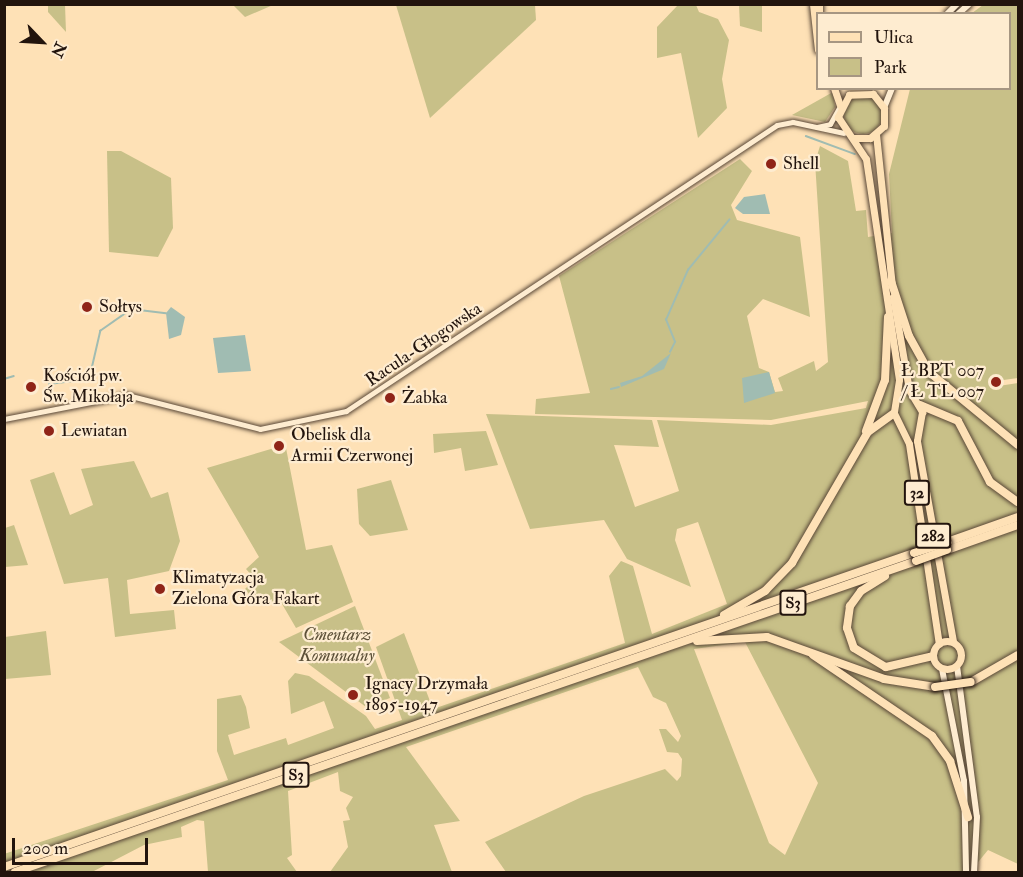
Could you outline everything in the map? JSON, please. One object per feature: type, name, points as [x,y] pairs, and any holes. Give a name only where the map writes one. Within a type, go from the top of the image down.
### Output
[{"type":"highway","points":[[891,281],[909,336],[929,372],[1018,445]]},
{"type":"highway","points":[[857,449],[885,380],[888,317]]},
{"type":"highway","points":[[918,403],[958,421],[990,482],[1018,502]]},
{"type":"highway","points":[[704,625],[750,601],[786,570],[872,427],[894,412]]},
{"type":"highway","name":"S3","points":[[947,546],[1018,517]]},
{"type":"highway","name":"S3","points":[[4,867],[62,852],[671,646],[947,546],[1018,525]]},
{"type":"highway","points":[[915,557],[861,591],[850,606],[847,628],[858,652],[879,666],[933,656]]},
{"type":"highway","name":"S3","points":[[15,873],[62,852],[704,625],[915,557]]},
{"type":"highway","points":[[671,646],[744,634],[790,644],[884,679],[935,687],[971,682],[1018,654]]},
{"type":"highway","points":[[790,644],[924,728],[950,761],[968,817]]},
{"type":"main road","points":[[813,4],[816,32]]},
{"type":"main road","points":[[835,90],[844,133],[853,138],[866,159],[898,404],[894,412]]},
{"type":"main road","points":[[849,90],[854,92],[874,90]]},
{"type":"main road","points":[[891,90],[884,108],[885,122],[876,134],[891,281],[918,403],[919,423],[899,423]]},
{"type":"main road","points":[[839,106],[854,92]]},
{"type":"main road","points":[[869,92],[884,108]]},
{"type":"main road","points":[[853,138],[876,134]]},
{"type":"main road","points":[[898,404],[918,403]]},
{"type":"main road","name":"32","points":[[894,412],[909,444],[939,644]]},
{"type":"main road","name":"282","points":[[919,423],[920,456],[954,642]]},
{"type":"main road","points":[[966,873],[968,817],[942,669],[933,656],[939,644],[954,642],[962,653],[957,666],[977,817],[974,873]]},
{"type":"main road","points":[[942,669],[957,666]]},
{"type":"street","points":[[812,127],[830,124],[839,106]]},
{"type":"street","name":"Racula-Głogowska","points":[[4,419],[127,395],[260,429],[353,409],[769,130],[787,121],[844,133]]},
{"type":"green space","points":[[48,5],[65,5],[66,32],[48,12]]},
{"type":"green space","points":[[233,5],[273,5],[245,17]]},
{"type":"green space","points":[[396,5],[535,5],[536,20],[430,118]]},
{"type":"green space","points":[[678,5],[696,5],[699,12],[718,19],[729,40],[722,79],[727,108],[698,138],[681,53],[657,58],[657,27]]},
{"type":"green space","points":[[739,5],[762,5],[762,32],[740,26]]},
{"type":"green space","points":[[983,5],[1018,5],[1018,378],[989,382],[992,387],[1018,383],[1018,864],[988,850],[970,872],[506,872],[485,842],[584,796],[665,769],[677,781],[681,776],[682,759],[678,753],[667,752],[659,729],[666,729],[678,742],[681,736],[666,703],[653,697],[638,667],[406,747],[460,821],[434,825],[452,872],[330,872],[348,847],[343,821],[350,820],[346,808],[353,797],[340,791],[338,772],[288,791],[292,855],[287,858],[297,872],[208,872],[204,821],[197,820],[181,827],[182,837],[144,845],[92,872],[5,872],[4,854],[228,780],[217,751],[217,699],[241,695],[246,707],[250,728],[228,735],[234,755],[286,738],[288,745],[334,728],[324,701],[291,714],[288,681],[295,673],[309,676],[366,716],[375,729],[402,720],[376,647],[404,633],[433,709],[625,643],[609,576],[621,561],[633,566],[652,634],[727,604],[698,522],[677,529],[675,540],[691,587],[627,559],[604,520],[530,529],[486,414],[652,420],[659,447],[614,445],[635,507],[679,491],[657,420],[771,425],[866,408],[868,401],[771,420],[535,414],[536,399],[590,393],[559,276],[740,159],[752,171],[731,205],[737,220],[800,237],[810,317],[763,299],[747,316],[759,368],[769,372],[775,392],[783,391],[778,378],[814,361],[816,371],[828,362],[815,162],[820,146],[848,161],[856,211],[866,210],[868,237],[892,233],[889,174],[910,90],[1011,90],[1011,12],[973,12]],"holes":[[[745,642],[818,783],[785,855],[769,843],[694,649]]]},
{"type":"green space","points":[[833,92],[835,107],[825,122],[792,115]]},
{"type":"green space","points":[[863,96],[877,101],[882,115],[877,129],[863,134],[849,129],[844,115],[849,101]]},
{"type":"green space","points":[[107,151],[121,151],[171,178],[173,228],[158,257],[109,252]]},
{"type":"green space","points":[[486,431],[498,465],[465,471],[461,448],[434,453],[433,434]]},
{"type":"green space","points":[[281,446],[286,448],[306,550],[332,545],[353,602],[296,628],[278,597],[272,602],[259,593],[253,599],[245,589],[255,579],[246,569],[259,557],[207,468]]},
{"type":"green space","points":[[134,461],[151,498],[168,492],[180,541],[169,571],[127,580],[130,614],[174,610],[176,629],[115,637],[108,578],[64,584],[30,480],[54,472],[70,515],[93,505],[81,469]]},
{"type":"green space","points":[[391,480],[408,530],[370,536],[359,524],[357,489]]},
{"type":"green space","points":[[14,525],[28,565],[5,567],[5,528]]},
{"type":"green space","name":"Cmentarz Komunalny","points":[[355,606],[390,698],[366,707],[279,642]]},
{"type":"green space","points":[[46,631],[51,675],[5,679],[5,637]]},
{"type":"water","points":[[765,194],[770,214],[743,214],[735,208],[744,197]]},
{"type":"water","points":[[171,307],[185,317],[181,335],[169,339],[166,313]]},
{"type":"water","points":[[245,335],[251,371],[218,373],[213,338]]},
{"type":"water","points":[[671,353],[664,369],[621,387],[620,383],[642,376]]},
{"type":"water","points":[[769,372],[775,393],[744,403],[742,378]]},
{"type":"waterway","points":[[806,136],[855,154]]},
{"type":"waterway","points":[[670,352],[675,342],[666,320],[688,270],[729,220]]},
{"type":"waterway","points":[[49,384],[75,381],[92,367],[100,331],[131,309],[166,313]]},
{"type":"waterway","points":[[4,379],[14,376]]},
{"type":"waterway","points":[[611,389],[619,387]]},
{"type":"place","name":"Shell","points":[[771,164]]},
{"type":"place","name":"Sołtys","points":[[87,307]]},
{"type":"place","name":"Ł BPT 007 / Ł TL 007","points":[[996,382]]},
{"type":"place","name":"Kościół pw. Św. Mikołaja","points":[[31,387]]},
{"type":"place","name":"Żabka","points":[[390,398]]},
{"type":"place","name":"Lewiatan","points":[[49,431]]},
{"type":"place","name":"Obelisk dla Armii Czerwonej","points":[[279,446]]},
{"type":"place","name":"Klimatyzacja Zielona Góra Fakart","points":[[160,589]]},
{"type":"place","name":"Ignacy Drzymała 1895-1947","points":[[353,695]]}]
